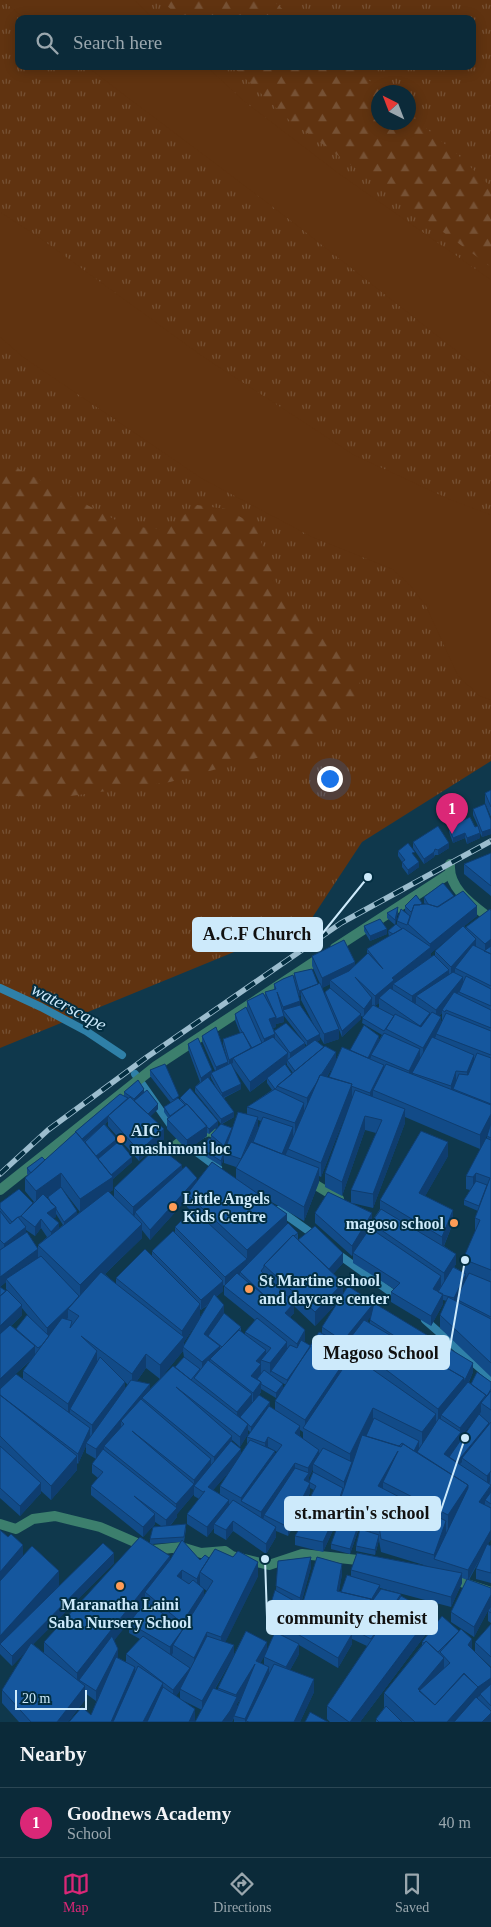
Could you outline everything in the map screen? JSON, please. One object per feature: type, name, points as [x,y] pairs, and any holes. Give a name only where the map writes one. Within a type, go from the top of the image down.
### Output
[{"type":"street","points":[[0,1190],[156,1066],[450,869],[452,882],[470,902],[491,919]]},
{"type":"street","points":[[146,1171],[181,1141],[208,1131],[233,1141]]},
{"type":"street","points":[[293,1172],[350,1207]]},
{"type":"street","points":[[0,1524],[16,1529],[33,1519],[55,1516],[100,1527],[153,1550],[181,1547],[201,1553],[225,1551],[238,1558],[268,1565],[302,1554],[378,1562]]},
{"type":"street","points":[[442,1576],[491,1592]]},
{"type":"green space","points":[[0,0],[491,0],[491,761],[362,842],[310,921],[0,1048]]},
{"type":"green space","points":[[2,0],[134,0],[150,15],[20,15]]},
{"type":"green space","points":[[161,0],[272,0],[289,15],[177,15]]},
{"type":"green space","points":[[91,70],[210,70],[245,102],[338,173],[491,280],[491,378],[294,223]]},
{"type":"green space","points":[[236,70],[357,70],[375,85],[371,85],[371,130],[416,130],[416,120],[458,155],[491,187],[491,267],[288,119]]},
{"type":"green space","points":[[0,212],[40,238],[202,356],[354,455],[451,500],[491,515],[491,700],[480,696],[458,676],[426,606],[410,585],[392,569],[312,537],[201,478],[23,357],[0,337]]},
{"type":"green space","points":[[0,459],[125,525],[164,530],[197,505],[226,509],[255,525],[276,582],[308,620],[356,658],[361,689],[340,720],[307,744],[170,782],[50,799],[0,795]]},
{"type":"building","points":[[491,790],[491,807],[485,793]]},
{"type":"building","points":[[485,804],[491,820],[491,829],[482,832],[473,809]]},
{"type":"building","points":[[470,817],[475,827],[478,826],[480,833],[467,838],[465,833],[453,838],[449,827]]},
{"type":"building","points":[[438,826],[449,843],[438,850],[435,849],[434,852],[424,859],[413,842]]},
{"type":"building","points":[[408,843],[415,852],[412,853],[419,862],[408,870],[402,862],[405,860],[398,851]]},
{"type":"building","points":[[491,853],[491,886],[464,864]]},
{"type":"building","points":[[443,883],[454,896],[437,907],[428,904],[424,897]]},
{"type":"building","points":[[463,891],[477,906],[430,944],[408,924],[414,905],[427,904],[438,907]]},
{"type":"building","points":[[416,895],[422,903],[414,905],[411,912],[405,906]]},
{"type":"building","points":[[398,907],[395,920],[387,913]]},
{"type":"building","points":[[401,909],[410,916],[407,925],[397,921]]},
{"type":"building","points":[[490,909],[491,939],[485,944],[466,927]]},
{"type":"building","points":[[380,919],[387,929],[370,936],[364,926]]},
{"type":"building","points":[[396,924],[402,929],[393,934],[388,931]]},
{"type":"building","points":[[463,926],[476,939],[451,967],[435,951]]},
{"type":"building","points":[[403,928],[431,947],[392,978],[394,980],[375,996],[355,977],[372,998],[364,1009],[330,980],[349,971],[368,953],[383,969],[367,949]]},
{"type":"building","points":[[344,940],[355,962],[322,978],[312,956]]},
{"type":"building","points":[[473,945],[491,954],[491,986],[455,968]]},
{"type":"building","points":[[491,946],[491,954],[484,951]]},
{"type":"building","points":[[434,955],[449,970],[412,996],[393,984]]},
{"type":"building","points":[[312,969],[318,984],[299,991],[294,973]]},
{"type":"building","points":[[453,972],[463,977],[436,1010],[416,996]]},
{"type":"building","points":[[293,975],[300,1001],[283,1007],[277,992],[284,1016],[276,1019],[265,992],[276,989],[274,984]]},
{"type":"building","points":[[466,976],[491,989],[491,1006],[459,992]]},
{"type":"building","points":[[320,983],[339,1029],[324,1034],[301,991]]},
{"type":"building","points":[[330,988],[361,1014],[342,1031],[325,992]]},
{"type":"building","points":[[390,988],[430,1013],[420,1026],[379,998]]},
{"type":"building","points":[[454,992],[491,1010],[491,1028],[442,1010]]},
{"type":"building","points":[[263,993],[276,1017],[269,1019],[275,1034],[264,1039],[247,1001]]},
{"type":"building","points":[[300,1005],[320,1034],[307,1041],[283,1010]]},
{"type":"building","points":[[373,1005],[394,1016],[384,1031],[362,1018]]},
{"type":"building","points":[[246,1007],[262,1043],[252,1048],[240,1028],[235,1014]]},
{"type":"building","points":[[432,1012],[441,1017],[423,1048],[386,1029],[395,1014],[421,1027]]},
{"type":"building","points":[[446,1013],[491,1031],[491,1055],[436,1034]]},
{"type":"building","points":[[286,1023],[305,1043],[290,1053],[274,1031]]},
{"type":"building","points":[[364,1025],[379,1036],[368,1058],[350,1050]]},
{"type":"building","points":[[216,1027],[228,1062],[216,1067],[202,1036]]},
{"type":"building","points":[[243,1032],[251,1048],[229,1060],[223,1039]]},
{"type":"building","points":[[384,1033],[420,1049],[409,1071],[371,1055]]},
{"type":"building","points":[[273,1037],[288,1053],[250,1082],[233,1058]]},
{"type":"building","points":[[432,1037],[474,1055],[467,1072],[456,1071],[451,1086],[412,1073]]},
{"type":"building","points":[[198,1038],[212,1070],[201,1078],[188,1044]]},
{"type":"building","points":[[315,1040],[324,1047],[295,1071],[287,1060]]},
{"type":"building","points":[[325,1046],[336,1052],[307,1098],[277,1086]]},
{"type":"building","points":[[342,1047],[384,1065],[370,1093],[351,1086],[352,1084],[329,1077]]},
{"type":"building","points":[[477,1053],[491,1058],[491,1104],[453,1089],[459,1074],[468,1075]]},
{"type":"building","points":[[231,1063],[241,1084],[222,1093],[211,1073]]},
{"type":"building","points":[[165,1064],[179,1096],[173,1100],[150,1070]]},
{"type":"building","points":[[285,1064],[292,1074],[275,1089],[267,1078]]},
{"type":"building","points":[[386,1064],[491,1105],[491,1114],[480,1135],[373,1090]]},
{"type":"building","points":[[320,1075],[352,1084],[321,1163],[288,1149]]},
{"type":"building","points":[[208,1077],[234,1112],[221,1119],[195,1087]]},
{"type":"building","points":[[138,1080],[144,1089],[134,1099],[124,1092]]},
{"type":"building","points":[[190,1088],[218,1121],[209,1129],[180,1098]]},
{"type":"building","points":[[275,1089],[304,1103],[295,1123],[247,1107]]},
{"type":"building","points":[[147,1090],[158,1104],[148,1114],[134,1101]]},
{"type":"building","points":[[355,1090],[405,1109],[373,1194],[351,1190],[382,1120],[365,1116],[342,1182],[325,1173]]},
{"type":"building","points":[[120,1094],[128,1098],[82,1139],[75,1132]]},
{"type":"building","points":[[130,1097],[164,1129],[139,1151],[108,1116]]},
{"type":"building","points":[[178,1098],[185,1105],[170,1116],[164,1107]]},
{"type":"building","points":[[187,1104],[207,1126],[187,1140],[167,1119]]},
{"type":"building","points":[[238,1112],[258,1117],[241,1159],[224,1153]]},
{"type":"building","points":[[263,1117],[293,1127],[282,1154],[253,1142]]},
{"type":"building","points":[[491,1123],[491,1138],[487,1136]]},
{"type":"building","points":[[104,1124],[117,1139],[96,1156],[85,1142]]},
{"type":"building","points":[[221,1124],[232,1128],[224,1146],[211,1135]]},
{"type":"building","points":[[421,1131],[448,1142],[419,1193],[453,1210],[442,1237],[380,1200]]},
{"type":"building","points":[[76,1132],[113,1177],[80,1199],[61,1173],[36,1191],[25,1178]]},
{"type":"building","points":[[209,1138],[225,1149],[221,1161],[202,1149]]},
{"type":"building","points":[[486,1138],[491,1140],[491,1270],[463,1259],[480,1220],[475,1218],[490,1178],[476,1173],[473,1177],[466,1176]]},
{"type":"building","points":[[119,1141],[132,1157],[111,1175],[98,1159]]},
{"type":"building","points":[[251,1142],[319,1168],[304,1207],[236,1168]]},
{"type":"building","points":[[158,1146],[182,1165],[133,1207],[114,1188]]},
{"type":"building","points":[[42,1157],[45,1160],[31,1173],[27,1168]]},
{"type":"building","points":[[212,1162],[287,1214],[247,1250],[187,1194]]},
{"type":"building","points":[[186,1166],[197,1178],[150,1230],[135,1212]]},
{"type":"building","points":[[476,1181],[487,1185],[479,1206],[464,1200]]},
{"type":"building","points":[[61,1187],[77,1211],[64,1222],[48,1197]]},
{"type":"building","points":[[19,1189],[33,1203],[21,1216],[12,1222],[0,1208],[0,1203]]},
{"type":"building","points":[[108,1191],[142,1224],[80,1285],[38,1245]]},
{"type":"building","points":[[328,1192],[372,1213],[352,1246],[315,1213]]},
{"type":"building","points":[[43,1194],[56,1207],[47,1213],[59,1223],[51,1232],[41,1219],[35,1227],[21,1216]]},
{"type":"building","points":[[193,1209],[247,1259],[225,1277],[175,1227]]},
{"type":"building","points":[[381,1209],[456,1254],[444,1273],[371,1223]]},
{"type":"building","points":[[0,1211],[10,1224],[18,1217],[26,1227],[4,1244],[0,1240]]},
{"type":"building","points":[[288,1223],[298,1233],[293,1235],[264,1265],[261,1271],[294,1303],[285,1313],[305,1330],[297,1344],[224,1286],[237,1273],[266,1297],[240,1272]]},
{"type":"building","points":[[315,1226],[343,1253],[329,1269],[298,1240]]},
{"type":"building","points":[[370,1228],[441,1276],[433,1289],[443,1294],[431,1316],[391,1292],[400,1283],[353,1253]]},
{"type":"building","points":[[173,1231],[223,1281],[201,1300],[152,1251]]},
{"type":"building","points":[[27,1232],[38,1249],[0,1277],[0,1250]]},
{"type":"building","points":[[293,1235],[343,1283],[315,1312],[264,1265]]},
{"type":"building","points":[[145,1249],[200,1304],[182,1331],[116,1278]]},
{"type":"building","points":[[41,1256],[79,1296],[47,1328],[6,1279]]},
{"type":"building","points":[[453,1267],[466,1274],[454,1298],[438,1292]]},
{"type":"building","points":[[101,1272],[184,1337],[160,1365],[146,1354],[132,1374],[81,1336],[97,1351],[68,1404],[23,1371],[62,1318],[72,1321],[70,1328],[79,1316],[68,1309]]},
{"type":"building","points":[[469,1273],[491,1282],[491,1317],[456,1299]]},
{"type":"building","points":[[348,1286],[374,1303],[343,1341],[322,1327]]},
{"type":"building","points":[[0,1287],[6,1291],[0,1296]]},
{"type":"building","points":[[7,1290],[22,1305],[0,1326],[0,1296]]},
{"type":"building","points":[[214,1294],[224,1305],[204,1334],[220,1346],[202,1362],[183,1347]]},
{"type":"building","points":[[448,1297],[491,1319],[491,1363],[440,1315]]},
{"type":"building","points":[[374,1303],[473,1363],[464,1382],[464,1378],[370,1320]]},
{"type":"building","points":[[224,1313],[241,1327],[222,1347],[208,1336]]},
{"type":"building","points":[[27,1315],[49,1336],[38,1348],[16,1329]]},
{"type":"building","points":[[257,1318],[287,1342],[270,1363],[261,1360],[271,1348],[245,1332]]},
{"type":"building","points":[[364,1320],[464,1378],[438,1409],[348,1341]]},
{"type":"building","points":[[10,1325],[35,1346],[0,1379],[0,1334]]},
{"type":"building","points":[[239,1330],[266,1350],[256,1361],[261,1364],[251,1376],[261,1382],[253,1393],[210,1359]]},
{"type":"building","points":[[319,1332],[353,1349],[305,1420],[275,1401]]},
{"type":"building","points":[[301,1340],[311,1346],[287,1380],[271,1371],[290,1345],[297,1348]]},
{"type":"building","points":[[352,1355],[436,1414],[422,1432],[373,1408],[350,1454],[303,1428]]},
{"type":"building","points":[[100,1357],[125,1382],[92,1425],[70,1409]]},
{"type":"building","points":[[184,1357],[200,1369],[191,1380],[175,1367]]},
{"type":"building","points":[[208,1360],[252,1394],[237,1412],[194,1378]]},
{"type":"building","points":[[173,1366],[248,1424],[240,1437],[176,1387],[232,1436],[214,1457],[142,1398]]},
{"type":"building","points":[[264,1370],[283,1384],[276,1393],[261,1384],[257,1379]]},
{"type":"building","points":[[477,1372],[491,1382],[491,1389],[487,1396],[471,1384]]},
{"type":"building","points":[[16,1374],[90,1428],[78,1454],[0,1395],[0,1389]]},
{"type":"building","points":[[131,1380],[150,1384],[96,1449],[86,1443]]},
{"type":"building","points":[[468,1382],[486,1395],[460,1428],[441,1415]]},
{"type":"building","points":[[491,1391],[491,1410],[481,1403]]},
{"type":"building","points":[[0,1395],[77,1456],[51,1486],[0,1436]]},
{"type":"building","points":[[259,1395],[270,1402],[251,1427],[240,1417]]},
{"type":"building","points":[[141,1399],[211,1459],[194,1480],[132,1431],[194,1484],[176,1504],[104,1446],[124,1424],[121,1421]]},
{"type":"building","points":[[269,1406],[300,1426],[295,1433],[319,1450],[308,1468],[295,1463],[261,1512],[241,1501],[282,1445],[268,1437],[265,1443],[247,1437]]},
{"type":"building","points":[[479,1414],[489,1423],[457,1462],[449,1457]]},
{"type":"building","points":[[374,1418],[419,1441],[414,1451],[402,1443],[399,1446],[366,1436]]},
{"type":"building","points":[[439,1418],[461,1432],[444,1454],[491,1485],[479,1502],[491,1508],[491,1530],[468,1570],[434,1559],[468,1488],[468,1485],[417,1452]]},
{"type":"building","points":[[491,1422],[491,1471],[487,1476],[462,1458]]},
{"type":"building","points":[[362,1435],[401,1447],[403,1444],[468,1485],[448,1515],[383,1482],[398,1451],[378,1486],[446,1521],[434,1555],[381,1539],[379,1526],[372,1524],[374,1520],[339,1503]]},
{"type":"building","points":[[250,1440],[275,1451],[241,1498],[220,1486]]},
{"type":"building","points":[[231,1441],[241,1449],[208,1487],[229,1500],[207,1527],[187,1514],[205,1491],[203,1492],[194,1486]]},
{"type":"building","points":[[0,1446],[41,1483],[20,1506],[0,1488]]},
{"type":"building","points":[[323,1448],[352,1462],[344,1482],[313,1464]]},
{"type":"building","points":[[103,1449],[177,1508],[166,1520],[134,1496],[155,1514],[143,1527],[91,1486],[103,1472],[92,1464]]},
{"type":"building","points":[[295,1468],[309,1473],[304,1480],[310,1483],[288,1527],[264,1515]]},
{"type":"building","points":[[313,1472],[343,1488],[337,1506],[311,1496],[316,1486],[309,1482]]},
{"type":"building","points":[[491,1492],[491,1504],[485,1500]]},
{"type":"building","points":[[316,1499],[339,1507],[323,1542],[295,1536]]},
{"type":"building","points":[[233,1500],[276,1527],[266,1544],[233,1521],[226,1530],[214,1524]]},
{"type":"building","points":[[339,1522],[358,1526],[350,1549],[331,1544]]},
{"type":"building","points":[[186,1524],[184,1537],[150,1539],[153,1527]]},
{"type":"building","points":[[360,1529],[379,1535],[375,1550],[356,1546]]},
{"type":"building","points":[[0,1530],[8,1537],[11,1534],[23,1545],[0,1572]]},
{"type":"building","points":[[140,1537],[170,1556],[77,1673],[44,1642]]},
{"type":"building","points":[[182,1540],[200,1560],[205,1555],[209,1558],[197,1579],[182,1570],[177,1576],[189,1584],[193,1580],[204,1589],[182,1623],[145,1592],[170,1560]]},
{"type":"building","points":[[103,1543],[114,1553],[12,1656],[0,1644]]},
{"type":"building","points":[[487,1544],[491,1546],[491,1573],[476,1569]]},
{"type":"building","points":[[32,1546],[59,1571],[0,1636],[0,1581]]},
{"type":"building","points":[[215,1549],[233,1557],[238,1551],[258,1562],[221,1637],[207,1632],[194,1658],[173,1645],[213,1581],[200,1572]]},
{"type":"building","points":[[357,1553],[462,1573],[451,1597],[351,1570]]},
{"type":"building","points":[[311,1557],[300,1598],[276,1586],[278,1561]]},
{"type":"building","points":[[317,1557],[342,1564],[337,1591],[371,1599],[348,1627],[303,1602]]},
{"type":"building","points":[[347,1575],[380,1585],[371,1600],[341,1592]]},
{"type":"building","points":[[467,1579],[491,1588],[491,1595],[474,1627],[451,1612]]},
{"type":"building","points":[[381,1589],[401,1594],[371,1639],[352,1629]]},
{"type":"building","points":[[275,1590],[352,1634],[338,1658],[267,1616]]},
{"type":"building","points":[[401,1596],[432,1613],[349,1722],[327,1706]]},
{"type":"building","points":[[146,1601],[183,1629],[170,1647],[129,1623]]},
{"type":"building","points":[[442,1616],[459,1631],[438,1652],[426,1641],[422,1642]]},
{"type":"building","points":[[491,1624],[491,1657],[475,1642]]},
{"type":"building","points":[[461,1629],[472,1639],[468,1645],[491,1668],[491,1678],[478,1687],[464,1673],[435,1705],[419,1691],[450,1663],[440,1652]]},
{"type":"building","points":[[246,1631],[267,1642],[256,1661],[269,1667],[245,1719],[234,1716],[255,1664],[236,1695],[218,1688]]},
{"type":"building","points":[[275,1632],[299,1644],[286,1667],[264,1657]]},
{"type":"building","points":[[112,1636],[118,1649],[96,1691],[79,1680]]},
{"type":"building","points":[[143,1636],[190,1668],[173,1690],[126,1654]]},
{"type":"building","points":[[207,1636],[234,1645],[202,1701],[180,1689]]},
{"type":"building","points":[[426,1641],[444,1658],[418,1689],[435,1705],[464,1674],[478,1687],[447,1722],[415,1722],[384,1693]]},
{"type":"building","points":[[31,1643],[85,1686],[57,1722],[31,1722],[2,1690]]},
{"type":"building","points":[[116,1657],[135,1667],[111,1722],[69,1722],[82,1707],[91,1715]]},
{"type":"building","points":[[274,1664],[314,1679],[294,1722],[246,1721]]},
{"type":"building","points":[[138,1666],[163,1683],[143,1722],[113,1722]]},
{"type":"building","points":[[491,1684],[491,1706],[480,1694]]},
{"type":"building","points":[[163,1687],[195,1709],[189,1722],[147,1722]]},
{"type":"building","points":[[213,1688],[237,1697],[230,1711],[222,1722],[195,1722]]},
{"type":"building","points":[[476,1697],[491,1713],[482,1722],[454,1722]]},
{"type":"building","points":[[386,1706],[402,1722],[379,1722],[376,1719]]},
{"type":"building","points":[[310,1712],[328,1722],[305,1722]]},
{"type":"waterway","name":"waterscape","points":[[0,988],[86,1031],[122,1055]]},
{"type":"waterway","name":"waterscape","points":[[135,1074],[172,1127]]},
{"type":"waterway","name":"waterscape","points":[[183,1142],[218,1168]]},
{"type":"waterway","name":"waterscape","points":[[279,1210],[317,1237]]},
{"type":"waterway","name":"waterscape","points":[[335,1252],[399,1298]]},
{"type":"waterway","name":"waterscape","points":[[425,1320],[491,1378]]},
{"type":"railway","points":[[0,1174],[48,1130],[147,1057],[341,923],[491,841]]},
{"type":"place","name":"Goodnews Academy","points":[[452,834]]},
{"type":"place","name":"A.C.F Church","points":[[368,877]]},
{"type":"place","name":"AIC mashimoni loc","points":[[121,1139]]},
{"type":"place","name":"Little Angels Kids Centre","points":[[173,1207]]},
{"type":"place","name":"magoso school","points":[[454,1223]]},
{"type":"place","name":"Magoso School","points":[[465,1260]]},
{"type":"place","name":"St Martine school and daycare center","points":[[249,1289]]},
{"type":"place","name":"st.martin's school","points":[[465,1438]]},
{"type":"place","name":"community chemist","points":[[265,1559]]},
{"type":"place","name":"Maranatha Laini Saba Nursery School","points":[[120,1586]]}]
